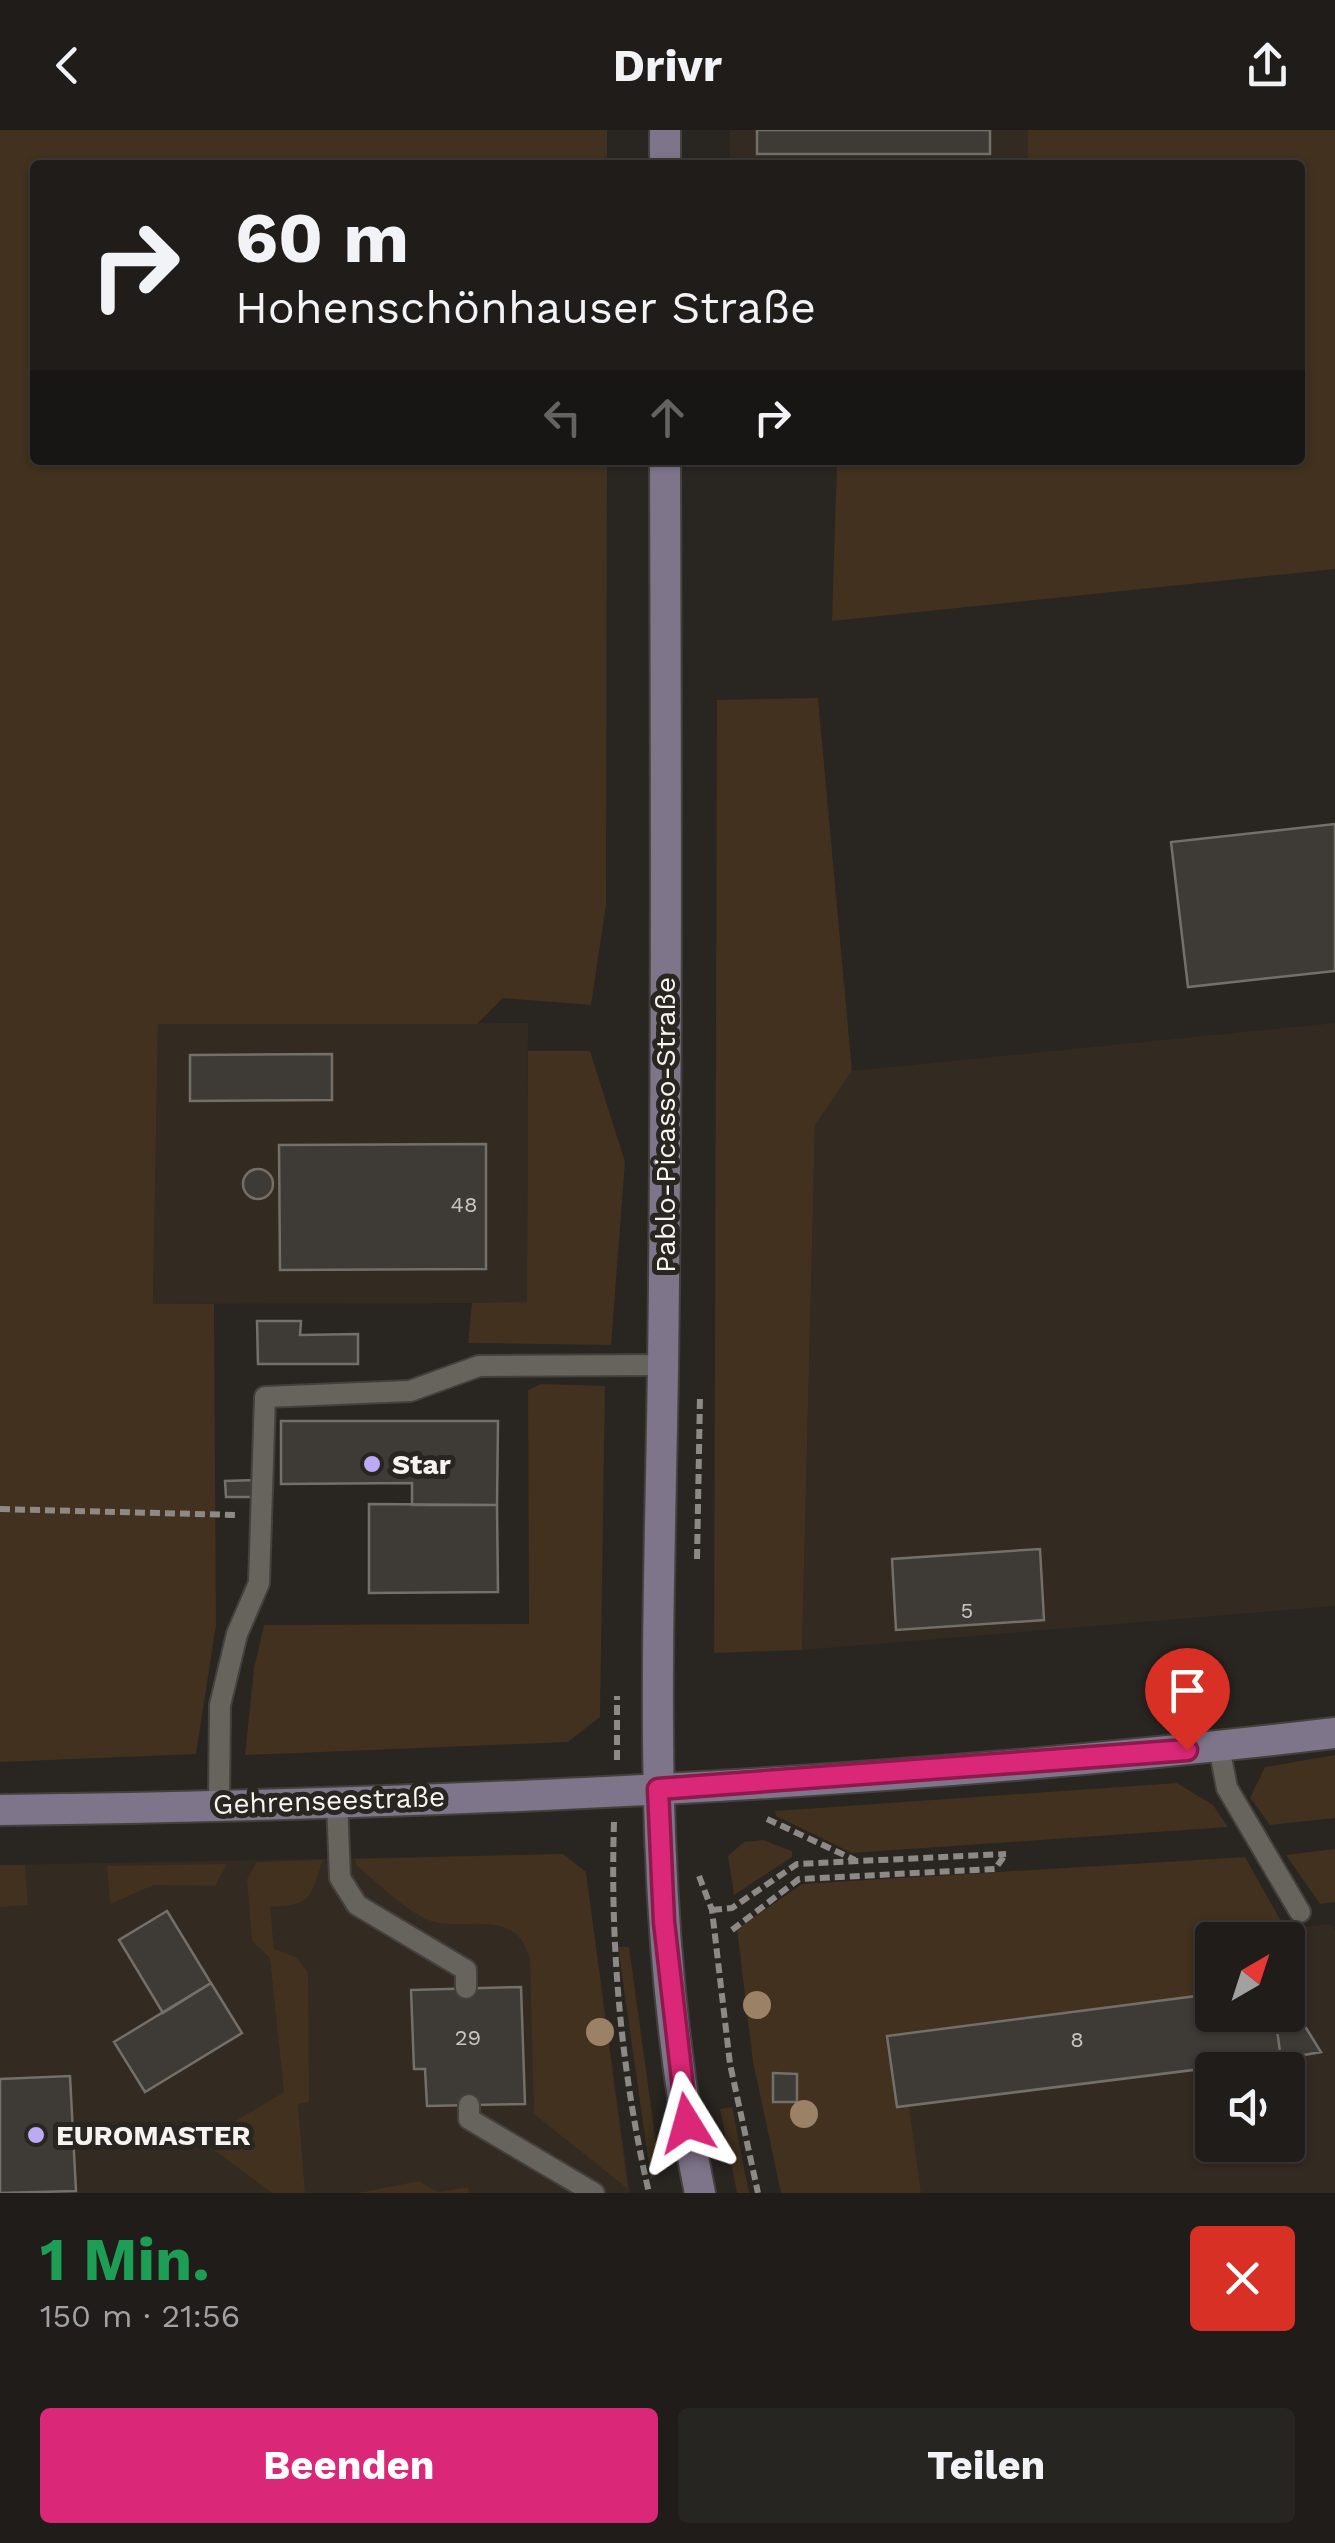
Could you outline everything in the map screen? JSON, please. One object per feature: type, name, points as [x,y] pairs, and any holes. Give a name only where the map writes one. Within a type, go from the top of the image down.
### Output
[{"type":"main road","points":[[665,130],[665,160]]},
{"type":"main road","name":"Pablo-Picasso-Straße","points":[[665,465],[658,1789],[664,1922],[683,2098],[700,2193]]},
{"type":"main road","name":"Gehrenseestraße","points":[[0,1810],[658,1789],[1219,1747],[1335,1733]]},
{"type":"lane","points":[[219,1803],[220,1704],[237,1634],[259,1582],[265,1398],[410,1391],[479,1366],[663,1365]]},
{"type":"lane","points":[[1219,1747],[1226,1788],[1300,1912]]},
{"type":"lane","points":[[338,1801],[340,1878],[356,1905],[466,1970],[466,1988]]},
{"type":"lane","points":[[469,2105],[470,2120],[594,2193]]},
{"type":"path","points":[[0,1509],[261,1516]]},
{"type":"path","points":[[757,1819],[768,1818],[856,1861]]},
{"type":"path","points":[[712,1910],[732,1908],[796,1864],[1006,1854],[995,1868],[798,1879],[732,1930]]},
{"type":"path","points":[[613,1862],[611,1926],[632,2107],[649,2193]]},
{"type":"path","points":[[698,1870],[712,1910],[730,2064],[758,2193]]},
{"type":"shaded area","points":[[0,130],[607,130],[607,160],[30,160],[30,465],[607,465],[606,905],[591,1005],[503,998],[477,1024],[158,1024],[153,1304],[214,1304],[216,1625],[196,1754],[0,1762]]},
{"type":"shaded area","points":[[730,130],[1028,130],[1028,160],[730,160]]},
{"type":"shaded area","points":[[1028,130],[1335,130],[1335,569],[832,621],[837,465],[1305,465],[1305,160],[1028,160]]},
{"type":"shaded area","points":[[818,698],[852,1071],[815,1125],[802,1650],[714,1653],[717,700]]},
{"type":"shaded area","points":[[528,1023],[527,1303],[153,1304],[158,1024]]},
{"type":"shaded area","points":[[1335,1023],[1335,1606],[802,1650],[815,1124],[852,1071]]},
{"type":"shaded area","points":[[528,1051],[590,1051],[625,1162],[611,1345],[468,1343],[472,1303],[527,1302]]},
{"type":"shaded area","points":[[541,1384],[605,1386],[600,1717],[568,1742],[245,1755],[254,1668],[264,1625],[529,1624],[528,1390]]},
{"type":"shaded area","points":[[1335,1755],[1335,1818],[1270,1825],[1250,1798],[1265,1767]]},
{"type":"shaded area","points":[[1177,1783],[1213,1805],[1228,1827],[852,1853],[776,1816],[775,1811]]},
{"type":"shaded area","points":[[763,1840],[792,1851],[792,1857],[734,1895],[728,1856],[744,1842]]},
{"type":"shaded area","points":[[1335,1849],[1335,1902],[1320,1904],[1286,1855]]},
{"type":"shaded area","points":[[563,1854],[586,1872],[630,2193],[0,2193],[0,1865]]},
{"type":"shaded area","points":[[563,1854],[586,1872],[628,2189],[534,2114],[530,1959],[523,1942],[512,1931],[499,1926],[426,1919],[390,1894],[356,1865],[355,1859]]},
{"type":"shaded area","points":[[1245,1857],[1282,1922],[1195,1922],[1195,1996],[888,2036],[897,2107],[909,2106],[921,2193],[781,2193],[753,2062],[737,1929],[802,1884]]},
{"type":"shaded area","points":[[323,1860],[315,1884],[302,1902],[270,1907],[274,1949],[296,1957],[308,1973],[309,2102],[298,2104],[305,2193],[272,2193],[202,2141],[284,2092],[270,1958],[252,1941],[247,1879],[257,1862]]},
{"type":"shaded area","points":[[227,1864],[215,1886],[154,1885],[110,1904],[107,1866]]},
{"type":"shaded area","points":[[0,1865],[25,1865],[28,1905],[0,1907]]},
{"type":"shaded area","points":[[1331,1924],[1335,1930],[1335,2193],[825,2193],[869,2022],[1195,1937],[1195,2032],[1305,2032],[1305,1927]]},
{"type":"shaded area","points":[[618,1947],[629,1947],[660,2172],[651,2179]]},
{"type":"shaded area","points":[[732,2107],[749,2193],[737,2193],[720,2109]]},
{"type":"shaded area","points":[[419,2181],[438,2192],[468,2187],[469,2193],[358,2193]]},
{"type":"building","points":[[757,130],[990,130],[990,154],[757,154]]},
{"type":"building","points":[[1335,824],[1335,971],[1188,987],[1171,842]]},
{"type":"building","points":[[332,1054],[332,1100],[190,1101],[190,1055]]},
{"type":"building","points":[[486,1144],[486,1269],[280,1270],[279,1145]]},
{"type":"building","points":[[258,1169],[269,1173],[273,1184],[269,1195],[258,1199],[247,1195],[243,1184],[247,1173]]},
{"type":"building","points":[[257,1321],[301,1321],[300,1335],[358,1334],[358,1364],[258,1364]]},
{"type":"building","points":[[281,1421],[498,1421],[497,1505],[412,1505],[412,1483],[281,1484]]},
{"type":"building","points":[[257,1480],[257,1497],[226,1497],[225,1481]]},
{"type":"building","points":[[369,1504],[497,1505],[498,1592],[369,1593]]},
{"type":"building","points":[[1040,1549],[1044,1620],[896,1630],[892,1559]]},
{"type":"building","points":[[167,1911],[211,1983],[163,2013],[119,1940]]},
{"type":"building","points":[[211,1983],[242,2033],[145,2092],[114,2042]]},
{"type":"building","points":[[521,1987],[525,2104],[427,2106],[425,2069],[414,2069],[411,1990]]},
{"type":"building","points":[[1195,1996],[1195,2032],[1277,2032],[1280,2052],[1195,2052],[1195,2070],[897,2107],[887,2036]]},
{"type":"building","points":[[1305,2026],[1321,2052],[1305,2055],[1280,2052],[1277,2032],[1305,2032]]},
{"type":"building","points":[[773,2073],[797,2074],[797,2102],[773,2102]]},
{"type":"building","name":"EUROMASTER","points":[[70,2076],[76,2191],[0,2193],[0,2079]]},
{"type":"place","name":"Star","points":[[372,1464]]},
{"type":"place","name":"EUROMASTER","points":[[36,2135]]},
{"type":"route","points":[[687,2123],[664,1922],[658,1789],[1093,1760],[1187,1750]]}]
